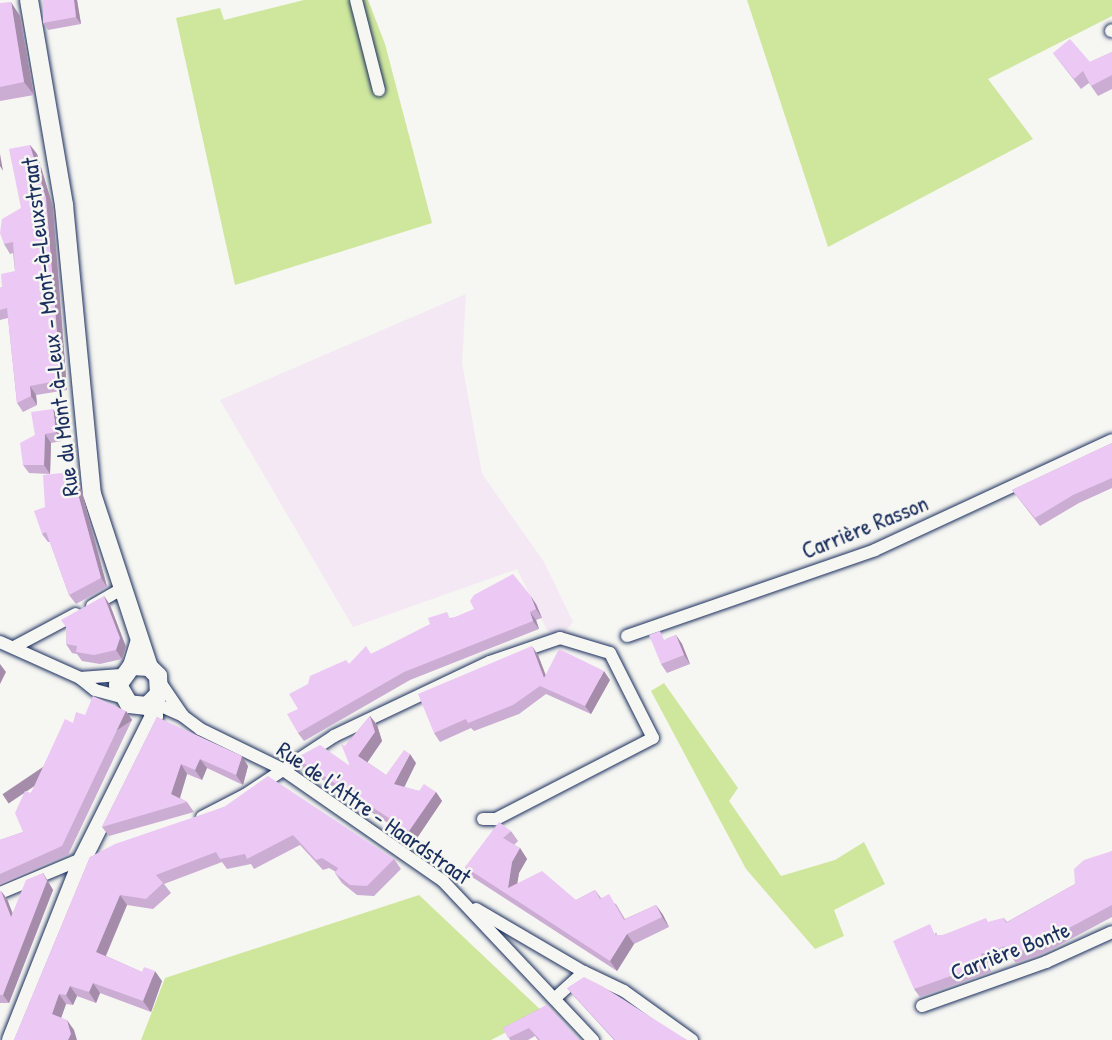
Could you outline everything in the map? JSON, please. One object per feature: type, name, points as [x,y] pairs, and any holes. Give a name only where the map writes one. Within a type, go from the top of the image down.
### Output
[{"type":"main road","name":"Rue du Mont-à-Leux - Mont-à-Leuxstraat","points":[[29,0],[64,205],[92,494],[139,643],[134,669],[121,697]]},
{"type":"main road","name":"Rue du Mont-à-Leux - Mont-à-Leuxstraat","points":[[134,669],[160,682]]},
{"type":"main road","points":[[11,1040],[83,858],[138,741],[147,704],[160,682]]},
{"type":"main road","points":[[121,697],[147,704]]},
{"type":"street","points":[[356,0],[379,90]]},
{"type":"street","name":"Carrière Rasson","points":[[627,636],[875,550],[1112,440]]},
{"type":"street","points":[[14,647],[122,589]]},
{"type":"street","points":[[184,825],[245,795],[282,769],[370,716],[490,662],[560,638],[610,653],[653,738],[496,819],[483,819]]},
{"type":"street","points":[[0,642],[80,678],[95,690],[121,697]]},
{"type":"street","points":[[80,678],[134,669]]},
{"type":"street","name":"Rue de l'Attre - Haardstraat","points":[[160,682],[183,716]]},
{"type":"street","name":"Rue de l'Attre - Haardstraat","points":[[147,704],[183,716],[282,769],[443,881],[593,1040]]},
{"type":"street","points":[[0,893],[83,858],[108,851]]},
{"type":"street","name":"Rue de l'Attre - Haardstraat","points":[[467,904],[584,972],[624,991],[692,1040]]},
{"type":"street","name":"Carrière Bonte","points":[[922,1006],[1046,962],[1112,932]]},
{"type":"street","points":[[555,998],[584,972]]},
{"type":"shaded area","points":[[466,294],[462,363],[482,474],[544,562],[573,622],[560,638],[547,630],[517,569],[353,627],[220,400]]},
{"type":"green space","points":[[304,0],[368,0],[385,44],[432,223],[235,285],[176,18],[220,8],[224,20]]},
{"type":"green space","points":[[747,0],[1112,0],[1112,16],[988,79],[1033,139],[828,247]]},
{"type":"green space","points":[[664,683],[738,788],[729,801],[781,876],[835,860],[864,842],[885,884],[834,910],[844,936],[815,949],[746,869],[651,691]]},
{"type":"green space","points":[[419,895],[544,1013],[491,1040],[141,1040],[165,978]]},
{"type":"building","points":[[43,0],[74,0],[76,17],[43,23]]},
{"type":"building","points":[[11,2],[24,82],[0,87],[0,3]]},
{"type":"building","points":[[1070,39],[1090,62],[1112,52],[1112,75],[1091,86],[1083,71],[1074,79],[1053,53]]},
{"type":"building","points":[[30,145],[46,198],[61,380],[30,386],[31,396],[17,403],[7,308],[0,310],[1,274],[15,271],[13,242],[4,244],[0,233],[2,219],[21,208],[9,149]]},
{"type":"building","points":[[53,409],[56,432],[45,434],[44,465],[23,465],[20,443],[35,435],[31,412]]},
{"type":"building","points":[[1112,443],[1112,478],[1073,495],[1035,518],[1012,490]]},
{"type":"building","points":[[72,472],[101,578],[69,595],[46,532],[42,534],[34,511],[45,507],[43,475]]},
{"type":"building","points":[[513,574],[530,595],[536,609],[530,612],[533,621],[404,672],[298,733],[287,714],[298,709],[289,694],[308,684],[310,676],[346,660],[349,664],[366,646],[371,654],[430,624],[428,618],[447,612],[450,619],[474,609],[470,601],[474,595]]},
{"type":"building","points":[[104,596],[120,638],[116,650],[94,655],[76,652],[77,646],[66,644],[66,627],[61,620]]},
{"type":"building","points":[[660,631],[664,640],[676,635],[684,655],[661,664],[649,635]]},
{"type":"building","points":[[532,646],[544,678],[559,649],[604,671],[585,706],[540,686],[513,705],[468,723],[466,719],[434,733],[418,694]]},
{"type":"building","points":[[93,696],[126,711],[62,846],[0,874],[0,840],[23,832],[15,813],[25,791],[31,793],[65,719],[73,723],[76,712],[85,715]]},
{"type":"building","points":[[370,716],[375,732],[358,756],[386,775],[404,750],[410,754],[394,784],[419,791],[424,784],[436,792],[409,831],[296,758],[320,745],[350,766],[341,744],[345,746]]},
{"type":"building","points":[[157,717],[242,756],[236,775],[200,759],[195,770],[181,764],[171,794],[187,802],[102,827]]},
{"type":"building","points":[[268,776],[394,859],[367,886],[350,885],[335,873],[338,868],[322,858],[316,860],[293,835],[247,859],[245,854],[220,859],[216,852],[156,875],[163,883],[146,899],[120,895],[96,952],[142,972],[144,967],[155,971],[143,1001],[93,983],[89,992],[70,986],[66,995],[59,994],[52,1014],[67,1020],[71,1034],[68,1040],[14,1040],[90,857],[115,844],[224,807]]},
{"type":"building","points":[[499,822],[511,831],[503,838],[520,848],[512,862],[508,888],[542,871],[576,900],[595,890],[600,899],[609,894],[624,920],[656,905],[662,917],[627,934],[610,961],[465,867]]},
{"type":"building","points":[[1112,851],[1112,905],[1037,945],[1010,955],[1006,946],[981,954],[985,964],[914,989],[893,941],[930,924],[935,935],[943,935],[986,918],[988,922],[1004,918],[1006,923],[1075,884],[1074,869],[1084,860]]},
{"type":"building","points":[[43,873],[47,881],[3,995],[0,995],[0,891],[11,917],[26,880]]},
{"type":"building","points":[[584,977],[687,1040],[615,1040],[567,988]]},
{"type":"building","points":[[547,1005],[579,1040],[540,1040],[529,1028],[508,1038],[503,1028]]}]
